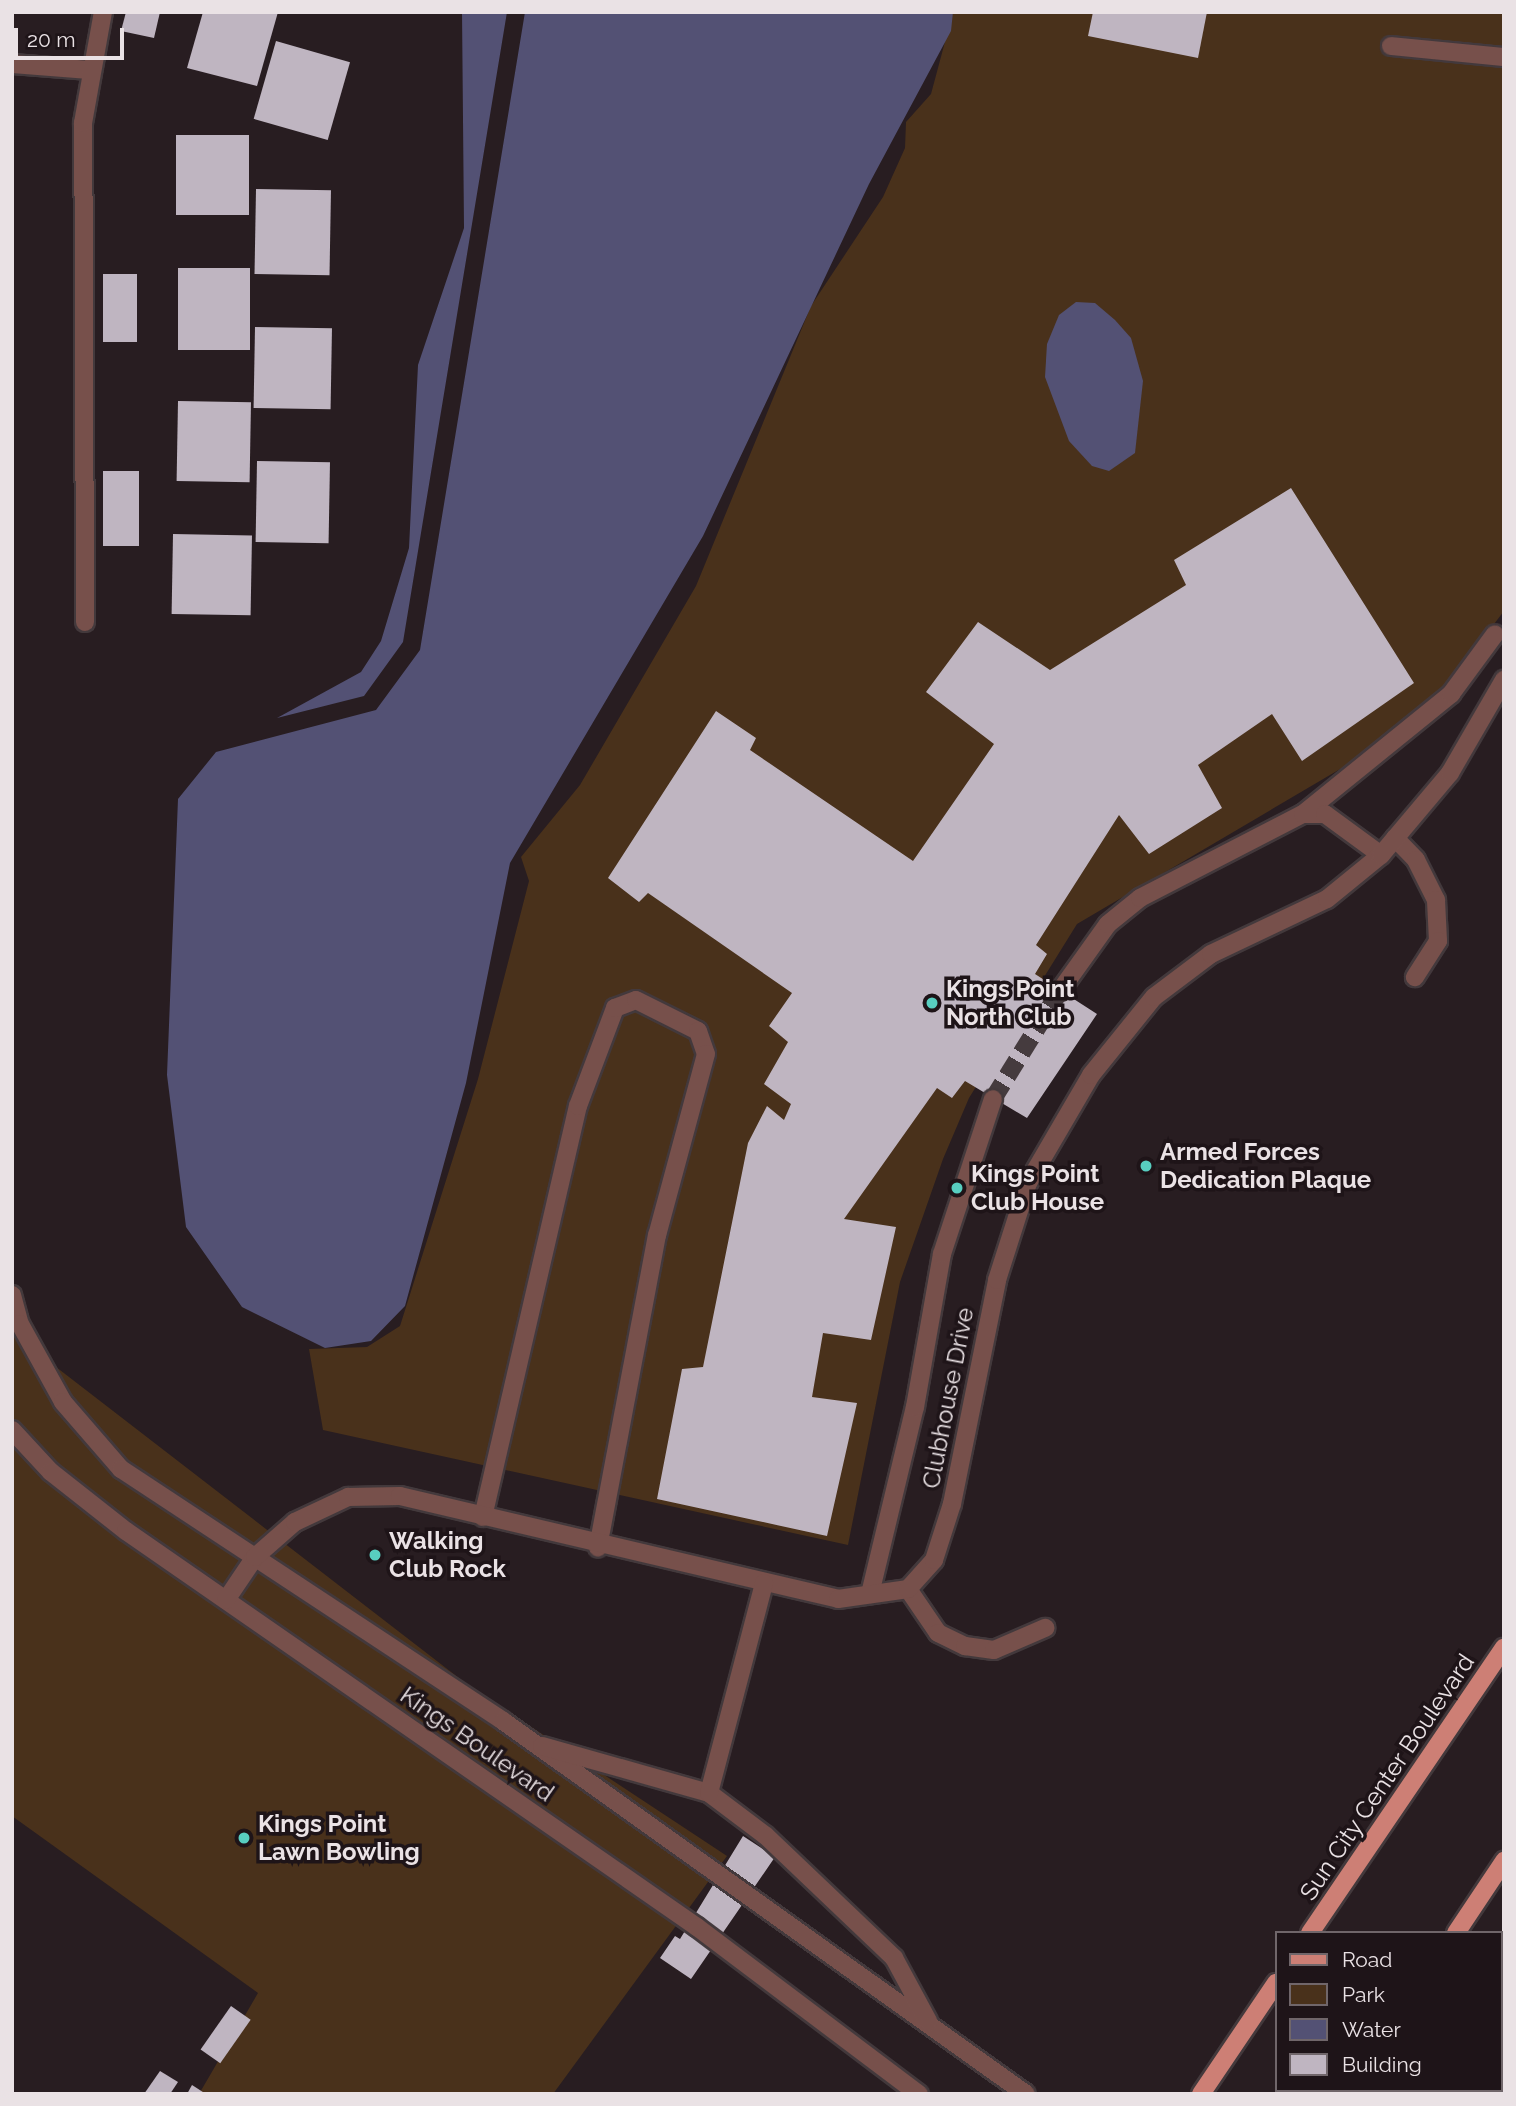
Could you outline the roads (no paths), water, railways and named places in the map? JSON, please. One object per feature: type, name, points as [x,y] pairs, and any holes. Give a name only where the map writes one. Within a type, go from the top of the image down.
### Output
[{"type":"main road","name":"Sun City Center Boulevard","points":[[1311,1931],[1504,1648]]},
{"type":"main road","points":[[1456,1931],[1504,1861]]},
{"type":"main road","points":[[1201,2094],[1274,1986]]},
{"type":"street","points":[[85,622],[83,123],[90,70],[103,12]]},
{"type":"street","points":[[1391,46],[1504,57]]},
{"type":"street","points":[[12,64],[90,70]]},
{"type":"street","points":[[1060,991],[1108,924],[1140,898],[1303,814],[1451,694],[1495,634]]},
{"type":"street","name":"Clubhouse Drive","points":[[908,1589],[934,1560],[952,1504],[997,1280],[1028,1183],[1091,1075],[1154,997],[1211,954],[1327,899],[1381,855],[1450,773],[1504,680]]},
{"type":"street","points":[[1303,814],[1325,814],[1381,855]]},
{"type":"street","points":[[1395,838],[1416,860],[1436,901],[1438,941],[1415,977]]},
{"type":"street","points":[[483,1517],[578,1106],[615,1008],[636,1000],[698,1031],[706,1055],[657,1235],[598,1547]]},
{"type":"street","points":[[870,1594],[915,1407],[942,1254],[993,1098]]},
{"type":"street","name":"Kings Boulevard","points":[[12,1295],[20,1324],[63,1402],[121,1469],[535,1745],[1026,2094]]},
{"type":"street","name":"Kings Boulevard","points":[[12,1430],[51,1472],[226,1600],[686,1919],[919,2094]]},
{"type":"street","points":[[226,1600],[255,1557],[295,1522],[348,1497],[400,1496],[598,1547],[838,1599],[908,1589],[937,1633],[965,1646],[993,1650],[1045,1628]]},
{"type":"street","points":[[709,1793],[764,1583]]},
{"type":"street","name":"Kings Boulevard","points":[[535,1745],[709,1793],[766,1836],[894,1958],[931,2027]]},
{"type":"water","points":[[462,12],[507,12],[403,642],[364,696],[277,718],[361,672],[381,641],[409,548],[418,365],[464,228]]},
{"type":"water","points":[[525,12],[953,12],[951,31],[869,184],[703,536],[510,863],[466,1083],[405,1306],[371,1341],[325,1348],[242,1307],[186,1227],[167,1075],[178,799],[216,752],[376,710],[420,650]]},
{"type":"water","points":[[1076,302],[1095,303],[1131,338],[1143,381],[1135,453],[1109,471],[1092,466],[1069,441],[1045,377],[1047,344],[1059,315]]},
{"type":"tunnel","points":[[993,1099],[1060,991]]},
{"type":"place","name":"Kings Point North Club","points":[[932,1003]]},
{"type":"place","name":"Armed Forces Dedication Plaque","points":[[1146,1166]]},
{"type":"place","name":"Kings Point Club House","points":[[957,1188]]},
{"type":"place","name":"Walking Club Rock","points":[[375,1555]]},
{"type":"place","name":"Kings Point Lawn Bowling","points":[[244,1838]]}]
